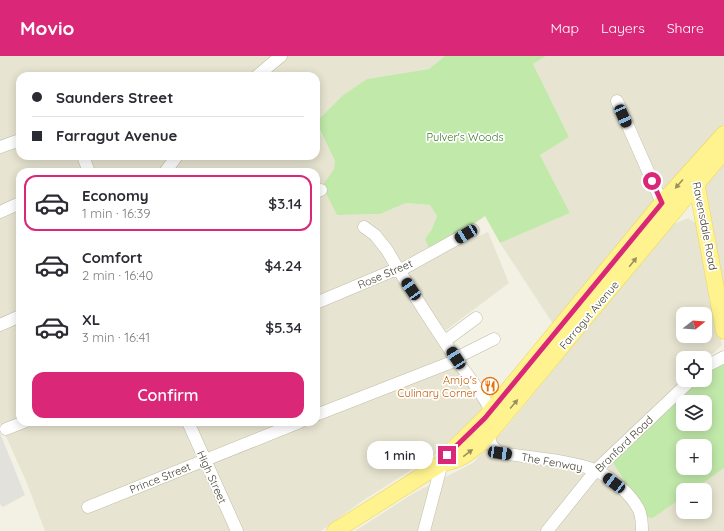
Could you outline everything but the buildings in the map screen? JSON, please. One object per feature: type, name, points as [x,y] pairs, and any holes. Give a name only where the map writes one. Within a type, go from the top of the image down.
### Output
[{"type":"main road","name":"Farragut Avenue","points":[[442,463],[447,455],[491,414],[534,369],[695,176],[724,134]]},
{"type":"main road","name":"Farragut Avenue","points":[[695,176],[724,151]]},
{"type":"main road","name":"Ravensdale Road","points":[[695,176],[724,331]]},
{"type":"main road","points":[[667,208],[691,212],[704,223]]},
{"type":"main road","name":"Farragut Avenue","points":[[442,463],[453,461],[465,456],[489,434],[534,369]]},
{"type":"main road","points":[[335,531],[442,463]]},
{"type":"street","points":[[262,72],[281,56]]},
{"type":"street","points":[[617,101],[667,208]]},
{"type":"street","points":[[0,147],[16,141]]},
{"type":"street","points":[[0,212],[16,205]]},
{"type":"street","points":[[364,227],[375,235],[456,359],[483,395],[491,414],[489,434]]},
{"type":"street","name":"Rose Street","points":[[320,301],[392,272],[399,271],[473,230]]},
{"type":"street","points":[[0,325],[16,318]]},
{"type":"street","points":[[444,340],[476,318]]},
{"type":"street","points":[[320,413],[456,359],[494,339]]},
{"type":"street","points":[[712,363],[724,357]]},
{"type":"street","name":"Branford Road","points":[[547,531],[596,470],[684,387]]},
{"type":"street","points":[[6,429],[16,425]]},
{"type":"street","name":"High Street","points":[[190,426],[237,531]]},
{"type":"street","name":"Prince Street","points":[[88,507],[290,426]]},
{"type":"street","name":"The Fenway","points":[[489,434],[492,447],[500,453],[596,470]]},
{"type":"street","name":"Farragut Avenue","points":[[424,531],[442,463]]},
{"type":"street","points":[[596,470],[614,483],[635,505],[641,519],[642,531]]},
{"type":"shaded area","points":[[0,56],[445,56],[429,69],[367,79],[343,95],[320,118],[320,72],[16,72],[16,160],[320,160],[320,132],[335,161],[334,169],[322,186],[337,215],[380,214],[406,203],[430,205],[437,216],[432,229],[425,239],[434,256],[488,232],[509,283],[437,337],[486,411],[446,448],[365,499],[321,531],[45,531],[26,481],[0,423]]},
{"type":"shaded area","points":[[546,56],[724,56],[724,129],[555,327],[500,243],[570,213],[540,155],[569,137],[533,64]]},
{"type":"shaded area","points":[[724,164],[724,304],[705,186]]},
{"type":"shaded area","points":[[688,218],[697,224],[722,345],[712,354],[712,351],[676,351],[676,387],[607,452],[628,489],[653,518],[676,502],[676,519],[712,519],[712,483],[703,483],[724,468],[724,531],[355,531],[414,493],[473,463],[504,430],[672,225]]},
{"type":"shaded area","points":[[0,433],[25,495],[3,507],[0,504]]},
{"type":"green space","name":"Pulver's Woods","points":[[445,56],[546,56],[533,64],[569,137],[540,155],[570,213],[500,243],[485,216],[455,237],[430,250],[425,239],[432,229],[437,216],[430,205],[406,203],[380,214],[337,215],[322,186],[334,169],[335,161],[320,130],[320,118],[343,95],[367,79],[429,69]]},
{"type":"green space","points":[[724,357],[724,468],[703,483],[676,483],[676,502],[653,518],[646,517],[612,461],[676,400],[676,431],[712,431],[712,395],[681,395],[690,387],[712,387],[712,366]]},
{"type":"place","name":"Amjo's Culinary Corner","points":[[490,386]]},
{"type":"route","points":[[447,455],[485,418],[662,203],[652,181]]}]
